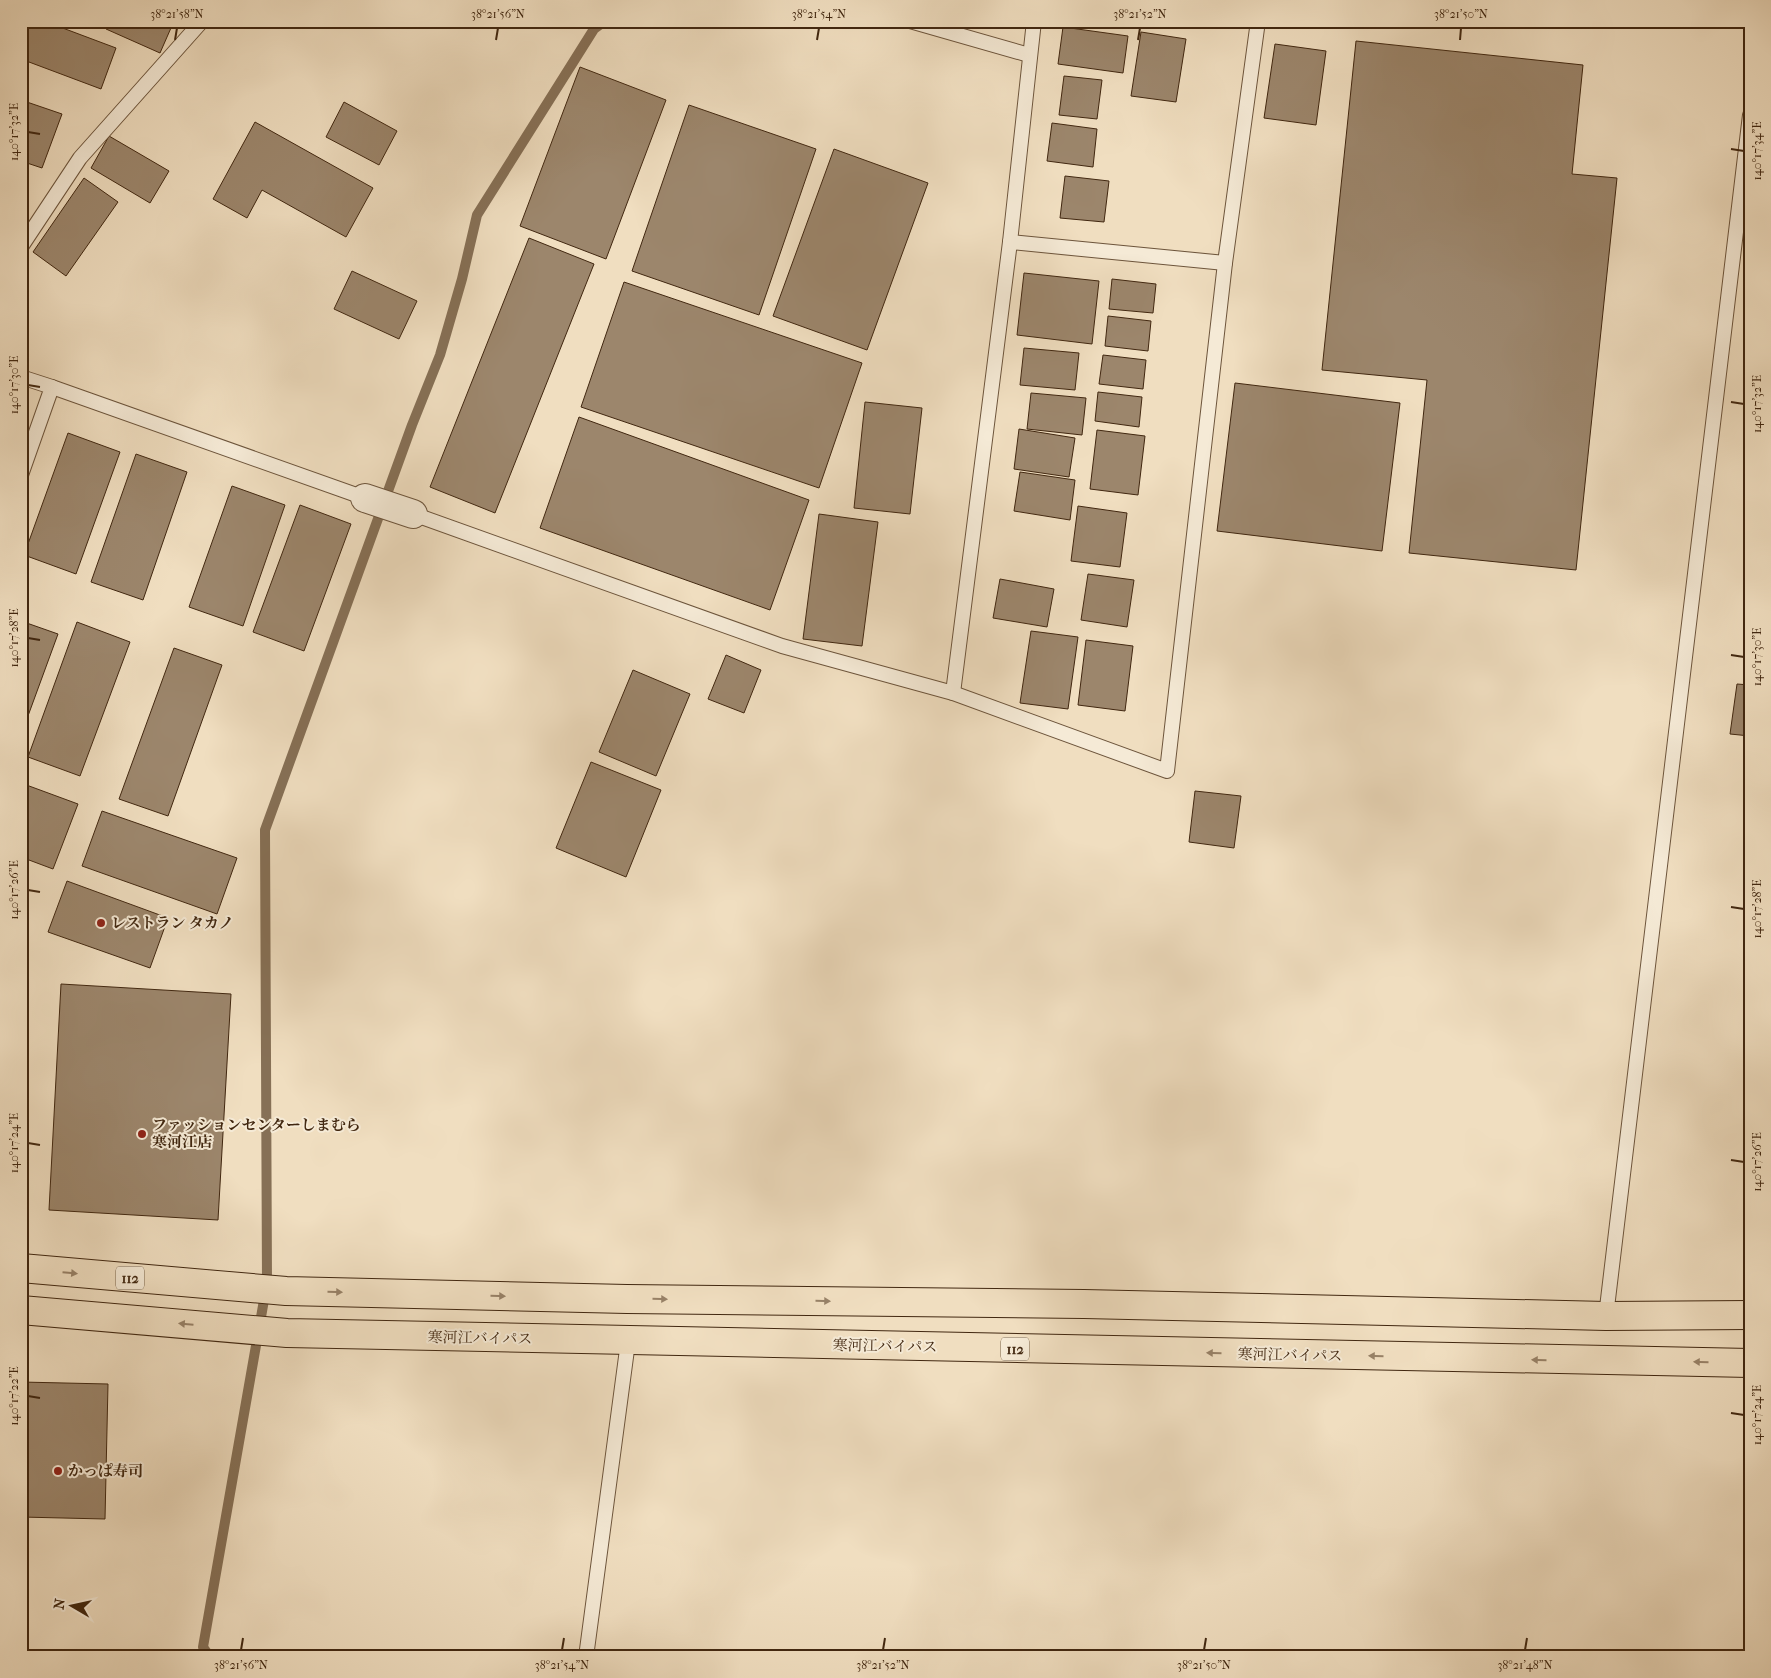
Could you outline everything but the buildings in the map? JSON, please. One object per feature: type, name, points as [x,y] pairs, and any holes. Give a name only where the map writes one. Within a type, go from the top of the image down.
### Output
[{"type":"highway","name":"112","points":[[21,1268],[286,1291],[627,1299],[1084,1304],[1606,1316],[1750,1315]]},
{"type":"highway","name":"寒河江バイパス","points":[[21,1310],[281,1332],[628,1342],[1750,1363]]},
{"type":"street","points":[[365,498],[413,514]]},
{"type":"lane","points":[[21,247],[80,158],[202,21]]},
{"type":"lane","points":[[910,21],[1029,55]]},
{"type":"lane","points":[[953,693],[1010,242],[1034,21]]},
{"type":"lane","points":[[413,514],[782,646],[953,693],[1167,771],[1225,263],[1258,21]]},
{"type":"lane","points":[[1606,1316],[1750,115]]},
{"type":"lane","points":[[1010,242],[1225,263]]},
{"type":"lane","points":[[21,377],[365,498]]},
{"type":"lane","points":[[21,475],[52,387]]},
{"type":"lane","points":[[586,1657],[628,1342]]},
{"type":"waterway","points":[[210,1657],[203,1647],[267,1283],[265,830],[412,425],[440,355],[462,279],[477,215],[594,29],[605,21]]},
{"type":"place","name":"レストラン タカノ","points":[[101,923]]},
{"type":"place","name":"ファッションセンターしまむら 寒河江店","points":[[142,1134]]},
{"type":"place","name":"かっぱ寿司","points":[[58,1471]]}]
